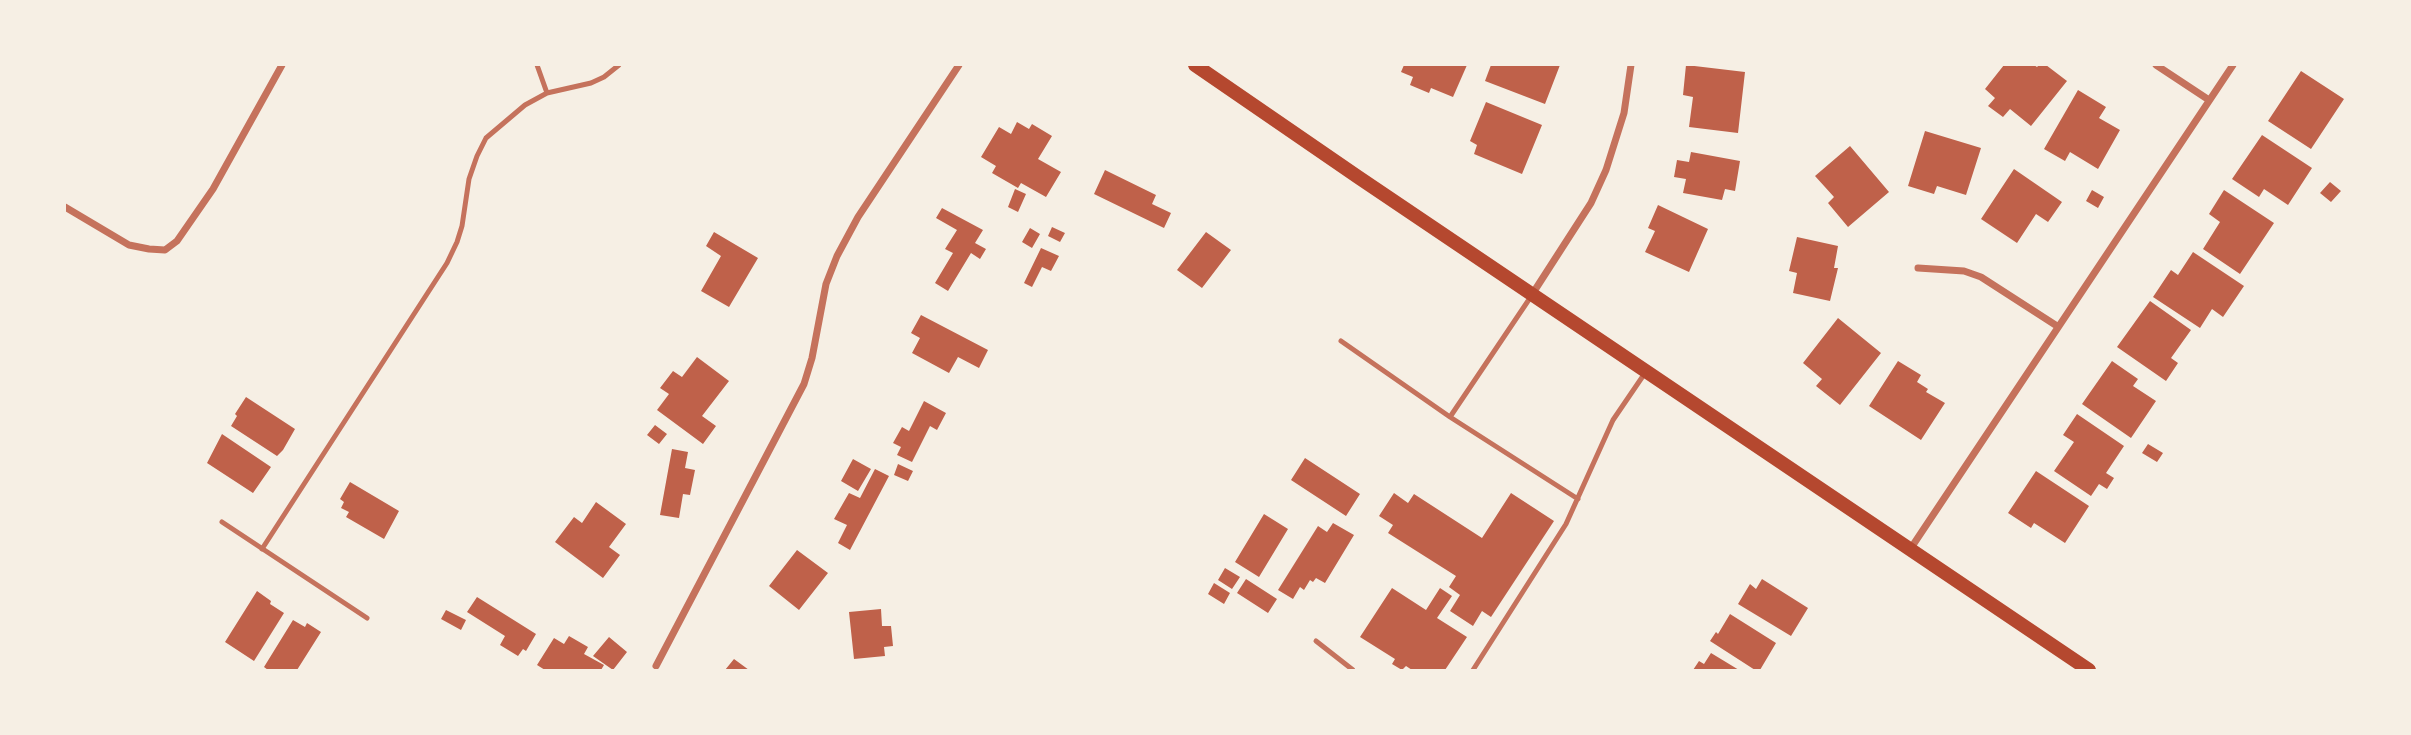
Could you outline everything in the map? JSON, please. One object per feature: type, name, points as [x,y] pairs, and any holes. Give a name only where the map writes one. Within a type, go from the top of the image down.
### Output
[{"type":"main road","points":[[1195,65],[2089,670]]},
{"type":"street","points":[[65,207],[129,245],[165,250],[177,241],[213,189],[282,65]]},
{"type":"street","points":[[656,666],[804,384],[812,358],[826,284],[837,256],[858,217],[959,65]]},
{"type":"street","points":[[1533,293],[1591,203],[1606,170],[1624,113],[1631,65]]},
{"type":"street","points":[[2156,65],[2209,100]]},
{"type":"street","points":[[1910,548],[2233,65]]},
{"type":"street","points":[[1918,268],[1964,271],[1981,277],[2057,326]]},
{"type":"lane","points":[[537,65],[547,93]]},
{"type":"lane","points":[[262,549],[447,263],[460,234],[469,179],[486,138],[525,105],[547,93],[591,83],[619,65]]},
{"type":"lane","points":[[1450,417],[1533,293]]},
{"type":"lane","points":[[1341,341],[1450,417],[1578,499]]},
{"type":"lane","points":[[1473,670],[1566,524],[1613,420],[1646,370]]},
{"type":"lane","points":[[222,522],[367,618]]},
{"type":"lane","points":[[1316,640],[1353,670]]},
{"type":"building","points":[[1404,65],[1467,65],[1453,97],[1431,88],[1429,93],[1410,85],[1413,77],[1401,72]]},
{"type":"building","points":[[1491,65],[1560,65],[1545,104],[1485,81]]},
{"type":"building","points":[[1686,65],[1745,72],[1738,133],[1689,127],[1693,97],[1683,95]]},
{"type":"building","points":[[2004,65],[2046,65],[2067,81],[2031,126],[2010,109],[2003,117],[1988,106],[1995,98],[1985,89]]},
{"type":"building","points":[[2301,71],[2344,99],[2311,149],[2268,121]]},
{"type":"building","points":[[2078,90],[2106,107],[2099,118],[2120,130],[2098,169],[2070,152],[2065,161],[2044,149]]},
{"type":"building","points":[[1486,102],[1542,125],[1522,174],[1474,154],[1477,145],[1470,141]]},
{"type":"building","points":[[1017,122],[1029,129],[1032,124],[1052,136],[1038,159],[1061,172],[1046,197],[1021,183],[1018,188],[992,173],[996,166],[981,157],[999,127],[1011,134]]},
{"type":"building","points":[[1925,131],[1981,148],[1966,195],[1937,186],[1934,194],[1908,186]]},
{"type":"building","points":[[2262,135],[2312,168],[2288,205],[2264,189],[2259,197],[2232,179]]},
{"type":"building","points":[[1850,146],[1889,192],[1848,227],[1828,203],[1834,197],[1815,176]]},
{"type":"building","points":[[1691,152],[1740,161],[1735,191],[1725,189],[1722,200],[1683,193],[1686,179],[1674,177],[1677,160],[1689,162]]},
{"type":"building","points":[[2014,169],[2062,202],[2048,222],[2036,214],[2017,243],[1981,219]]},
{"type":"building","points":[[1105,170],[1156,195],[1152,204],[1171,213],[1164,228],[1094,194]]},
{"type":"building","points":[[2330,182],[2341,191],[2331,202],[2320,193]]},
{"type":"building","points":[[1015,189],[1026,194],[1018,212],[1008,207]]},
{"type":"building","points":[[2092,190],[2104,197],[2098,208],[2086,201]]},
{"type":"building","points":[[2224,190],[2274,223],[2240,274],[2203,249],[2220,222],[2209,214]]},
{"type":"building","points":[[1658,205],[1708,229],[1689,272],[1645,252],[1655,231],[1648,228]]},
{"type":"building","points":[[942,208],[983,230],[975,243],[986,249],[980,259],[971,253],[948,291],[935,283],[953,253],[945,249],[957,230],[936,218]]},
{"type":"building","points":[[1052,227],[1065,233],[1060,242],[1048,236]]},
{"type":"building","points":[[1030,228],[1040,234],[1032,248],[1022,242]]},
{"type":"building","points":[[714,232],[758,258],[729,307],[701,291],[721,256],[706,246]]},
{"type":"building","points":[[1206,232],[1231,250],[1202,288],[1177,270]]},
{"type":"building","points":[[1797,237],[1838,246],[1834,268],[1838,268],[1830,301],[1793,293],[1797,273],[1789,271]]},
{"type":"building","points":[[1041,248],[1059,256],[1051,271],[1042,267],[1032,287],[1024,283]]},
{"type":"building","points":[[2193,252],[2244,286],[2223,317],[2212,309],[2200,328],[2153,297],[2171,270],[2178,275]]},
{"type":"building","points":[[2150,301],[2191,330],[2171,358],[2178,363],[2166,381],[2117,347]]},
{"type":"building","points":[[921,315],[988,350],[979,368],[958,357],[949,373],[912,353],[920,338],[911,333]]},
{"type":"building","points":[[1838,318],[1881,353],[1840,405],[1816,386],[1822,379],[1803,363]]},
{"type":"building","points":[[697,357],[729,381],[702,416],[716,426],[703,444],[657,410],[669,394],[660,388],[673,371],[682,377]]},
{"type":"building","points":[[1898,361],[1921,375],[1917,382],[1928,389],[1926,392],[1945,403],[1921,440],[1869,406]]},
{"type":"building","points":[[2112,361],[2138,379],[2133,386],[2156,401],[2131,438],[2082,404]]},
{"type":"building","points":[[246,397],[295,429],[277,456],[231,426]]},
{"type":"building","points":[[924,401],[946,413],[937,430],[930,426],[912,462],[897,455],[901,447],[893,443],[902,427],[909,431]]},
{"type":"building","points":[[2077,414],[2124,446],[2106,473],[2114,478],[2107,489],[2099,484],[2091,496],[2054,471],[2074,442],[2063,435]]},
{"type":"building","points":[[655,425],[667,434],[659,444],[647,435]]},
{"type":"building","points":[[222,434],[271,467],[253,493],[207,463]]},
{"type":"building","points":[[2148,444],[2163,453],[2157,462],[2142,453]]},
{"type":"building","points":[[672,449],[688,452],[685,468],[695,470],[690,495],[683,494],[679,518],[660,515]]},
{"type":"building","points":[[1305,458],[1360,494],[1346,516],[1291,480]]},
{"type":"building","points":[[853,459],[871,469],[858,491],[841,481]]},
{"type":"building","points":[[898,464],[913,471],[908,481],[894,475]]},
{"type":"building","points":[[875,469],[889,476],[850,550],[838,543],[847,525],[834,519],[849,493],[860,498]]},
{"type":"building","points":[[2036,471],[2089,506],[2065,543],[2034,523],[2031,528],[2008,513]]},
{"type":"building","points":[[350,482],[399,511],[384,539],[346,517],[349,512],[341,508],[344,502],[340,499]]},
{"type":"building","points":[[1394,493],[1408,503],[1414,494],[1482,538],[1511,493],[1554,521],[1491,617],[1482,611],[1473,626],[1450,611],[1460,595],[1449,587],[1456,576],[1388,533],[1393,525],[1379,516]]},
{"type":"building","points":[[596,502],[626,524],[609,547],[620,555],[603,578],[555,542],[574,517],[582,523]]},
{"type":"building","points":[[1264,514],[1288,529],[1259,577],[1235,562]]},
{"type":"building","points":[[1333,523],[1354,535],[1325,583],[1316,578],[1313,582],[1310,580],[1304,590],[1300,587],[1293,599],[1278,590],[1318,526],[1327,532]]},
{"type":"building","points":[[797,550],[828,573],[799,610],[769,586]]},
{"type":"building","points":[[1225,568],[1240,577],[1232,589],[1218,580]]},
{"type":"building","points":[[1246,579],[1277,599],[1268,613],[1237,593]]},
{"type":"building","points":[[1762,579],[1808,608],[1791,636],[1738,604],[1750,584],[1756,589]]},
{"type":"building","points":[[1214,583],[1230,593],[1224,604],[1208,594]]},
{"type":"building","points":[[1392,588],[1426,610],[1440,588],[1452,596],[1437,618],[1467,637],[1445,670],[1412,670],[1406,666],[1402,670],[1392,664],[1395,659],[1360,637]]},
{"type":"building","points":[[257,591],[284,613],[254,661],[225,642]]},
{"type":"building","points":[[477,597],[536,634],[526,651],[523,649],[518,656],[500,645],[505,636],[467,612]]},
{"type":"building","points":[[881,609],[882,626],[891,626],[893,646],[884,647],[885,656],[854,659],[849,612]]},
{"type":"building","points":[[446,610],[466,620],[461,630],[441,619]]},
{"type":"building","points":[[1730,614],[1776,643],[1760,670],[1755,670],[1710,641],[1716,632],[1718,634]]},
{"type":"building","points":[[293,620],[305,627],[307,623],[321,632],[297,670],[268,670],[264,667]]},
{"type":"building","points":[[569,636],[588,647],[584,654],[604,665],[601,670],[545,670],[537,665],[554,638],[564,644]]},
{"type":"building","points":[[609,637],[627,652],[613,670],[593,656]]},
{"type":"building","points":[[1711,653],[1739,670],[1693,670],[1699,661],[1704,664]]},
{"type":"building","points":[[734,659],[749,670],[725,670]]}]
